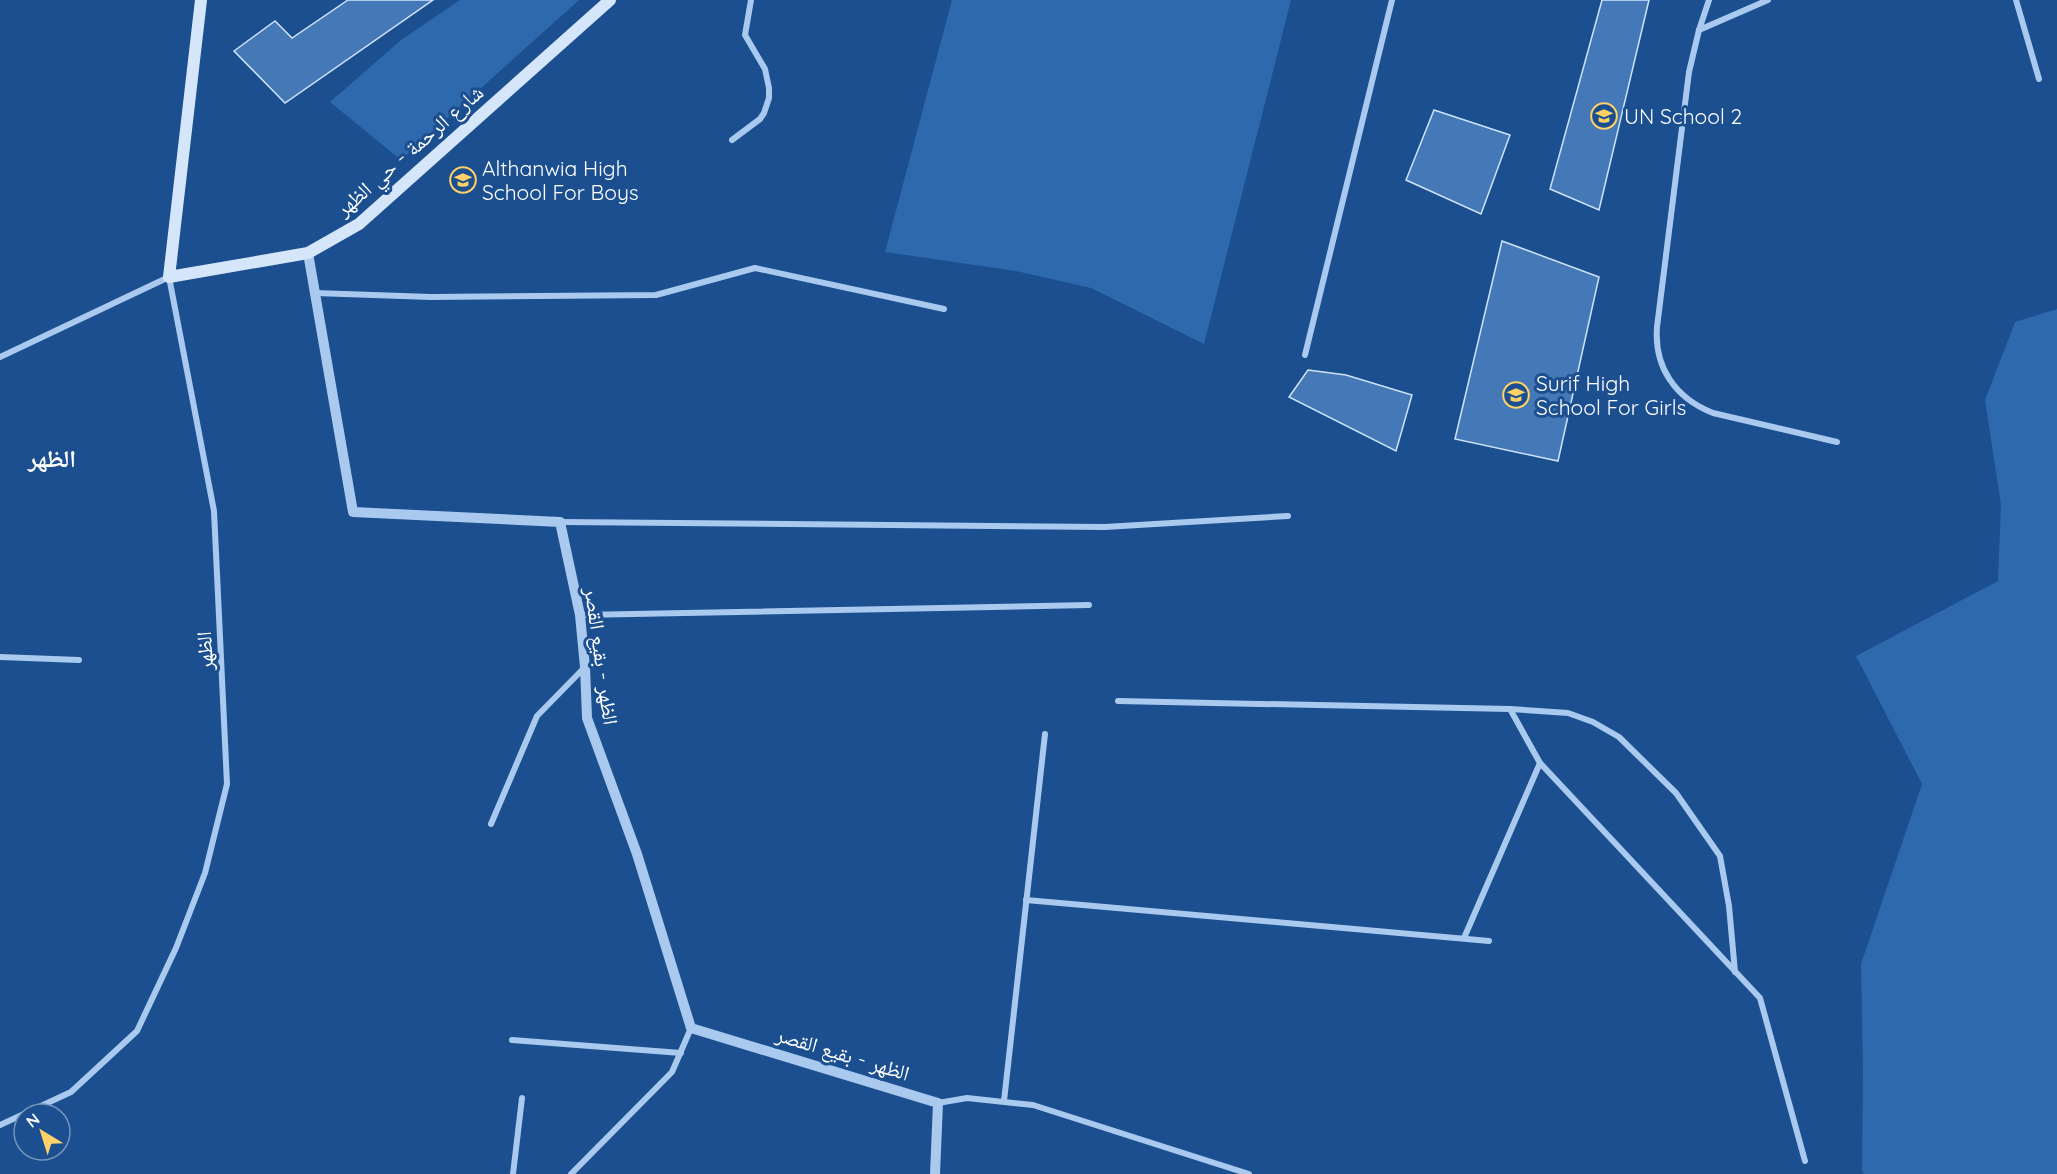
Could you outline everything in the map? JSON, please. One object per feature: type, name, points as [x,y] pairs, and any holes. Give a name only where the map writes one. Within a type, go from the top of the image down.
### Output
[{"type":"main road","points":[[169,277],[201,0]]},
{"type":"main road","name":"شارع الرحمة - حي الظهر","points":[[169,277],[308,253],[358,224],[610,0]]},
{"type":"street","points":[[732,140],[760,119],[769,98],[765,69],[745,35],[751,0]]},
{"type":"street","points":[[1305,355],[1392,0]]},
{"type":"street","points":[[1709,0],[1689,72],[1657,327],[1656,340],[1661,364],[1681,394],[1702,409],[1837,442]]},
{"type":"street","points":[[1699,30],[1768,0]]},
{"type":"street","points":[[2016,0],[2038,79]]},
{"type":"street","points":[[308,253],[353,512],[560,522],[1105,527],[1288,516]]},
{"type":"street","points":[[315,293],[431,297],[656,295],[756,268],[944,309]]},
{"type":"street","points":[[0,357],[169,277]]},
{"type":"street","name":"الظهر","points":[[0,1125],[71,1092],[137,1031],[176,948],[205,873],[227,784],[214,511],[169,277]]},
{"type":"street","name":"الظهر - بقيع القصر","points":[[560,522],[580,615],[587,718],[637,854],[691,1028],[938,1103]]},
{"type":"street","points":[[580,615],[1089,605]]},
{"type":"street","points":[[0,657],[79,660]]},
{"type":"street","points":[[491,824],[537,717],[585,667]]},
{"type":"street","points":[[1118,700],[1510,709],[1568,713],[1593,722],[1619,737],[1676,793],[1720,856],[1729,906],[1735,972]]},
{"type":"street","points":[[1510,709],[1540,763],[1760,998],[1805,1161]]},
{"type":"street","points":[[1004,1101],[1045,734]]},
{"type":"street","points":[[1464,938],[1540,763]]},
{"type":"street","points":[[1026,900],[1489,941]]},
{"type":"street","points":[[571,1174],[672,1072],[691,1028]]},
{"type":"street","points":[[512,1040],[681,1053]]},
{"type":"street","points":[[513,1174],[522,1098]]},
{"type":"street","points":[[935,1174],[938,1103],[967,1098],[1033,1105],[1249,1174]]},
{"type":"shaded area","points":[[460,0],[579,0],[401,160],[330,102],[401,40]]},
{"type":"shaded area","points":[[952,0],[1291,0],[1204,344],[1091,288],[1016,271],[885,252]]},
{"type":"shaded area","points":[[2057,309],[2057,1174],[1864,1174],[1862,1171],[1861,964],[1922,784],[1856,656],[1998,581],[2001,505],[1985,400],[2015,322]]},
{"type":"building","points":[[348,0],[433,0],[285,103],[234,51],[275,21],[292,38]]},
{"type":"building","points":[[1602,0],[1649,0],[1599,210],[1550,189]]},
{"type":"building","points":[[1434,110],[1510,135],[1481,214],[1406,180]]},
{"type":"building","points":[[1502,241],[1599,277],[1558,461],[1455,439]]},
{"type":"building","points":[[1308,370],[1346,375],[1412,395],[1396,451],[1289,397]]},
{"type":"place","name":"UN School 2","points":[[1604,116]]},
{"type":"place","name":"Althanwia High School For Boys","points":[[463,180]]},
{"type":"place","name":"Surif High School For Girls","points":[[1516,395]]},
{"type":"district","name":"الظهر","points":[[52,458]]}]
